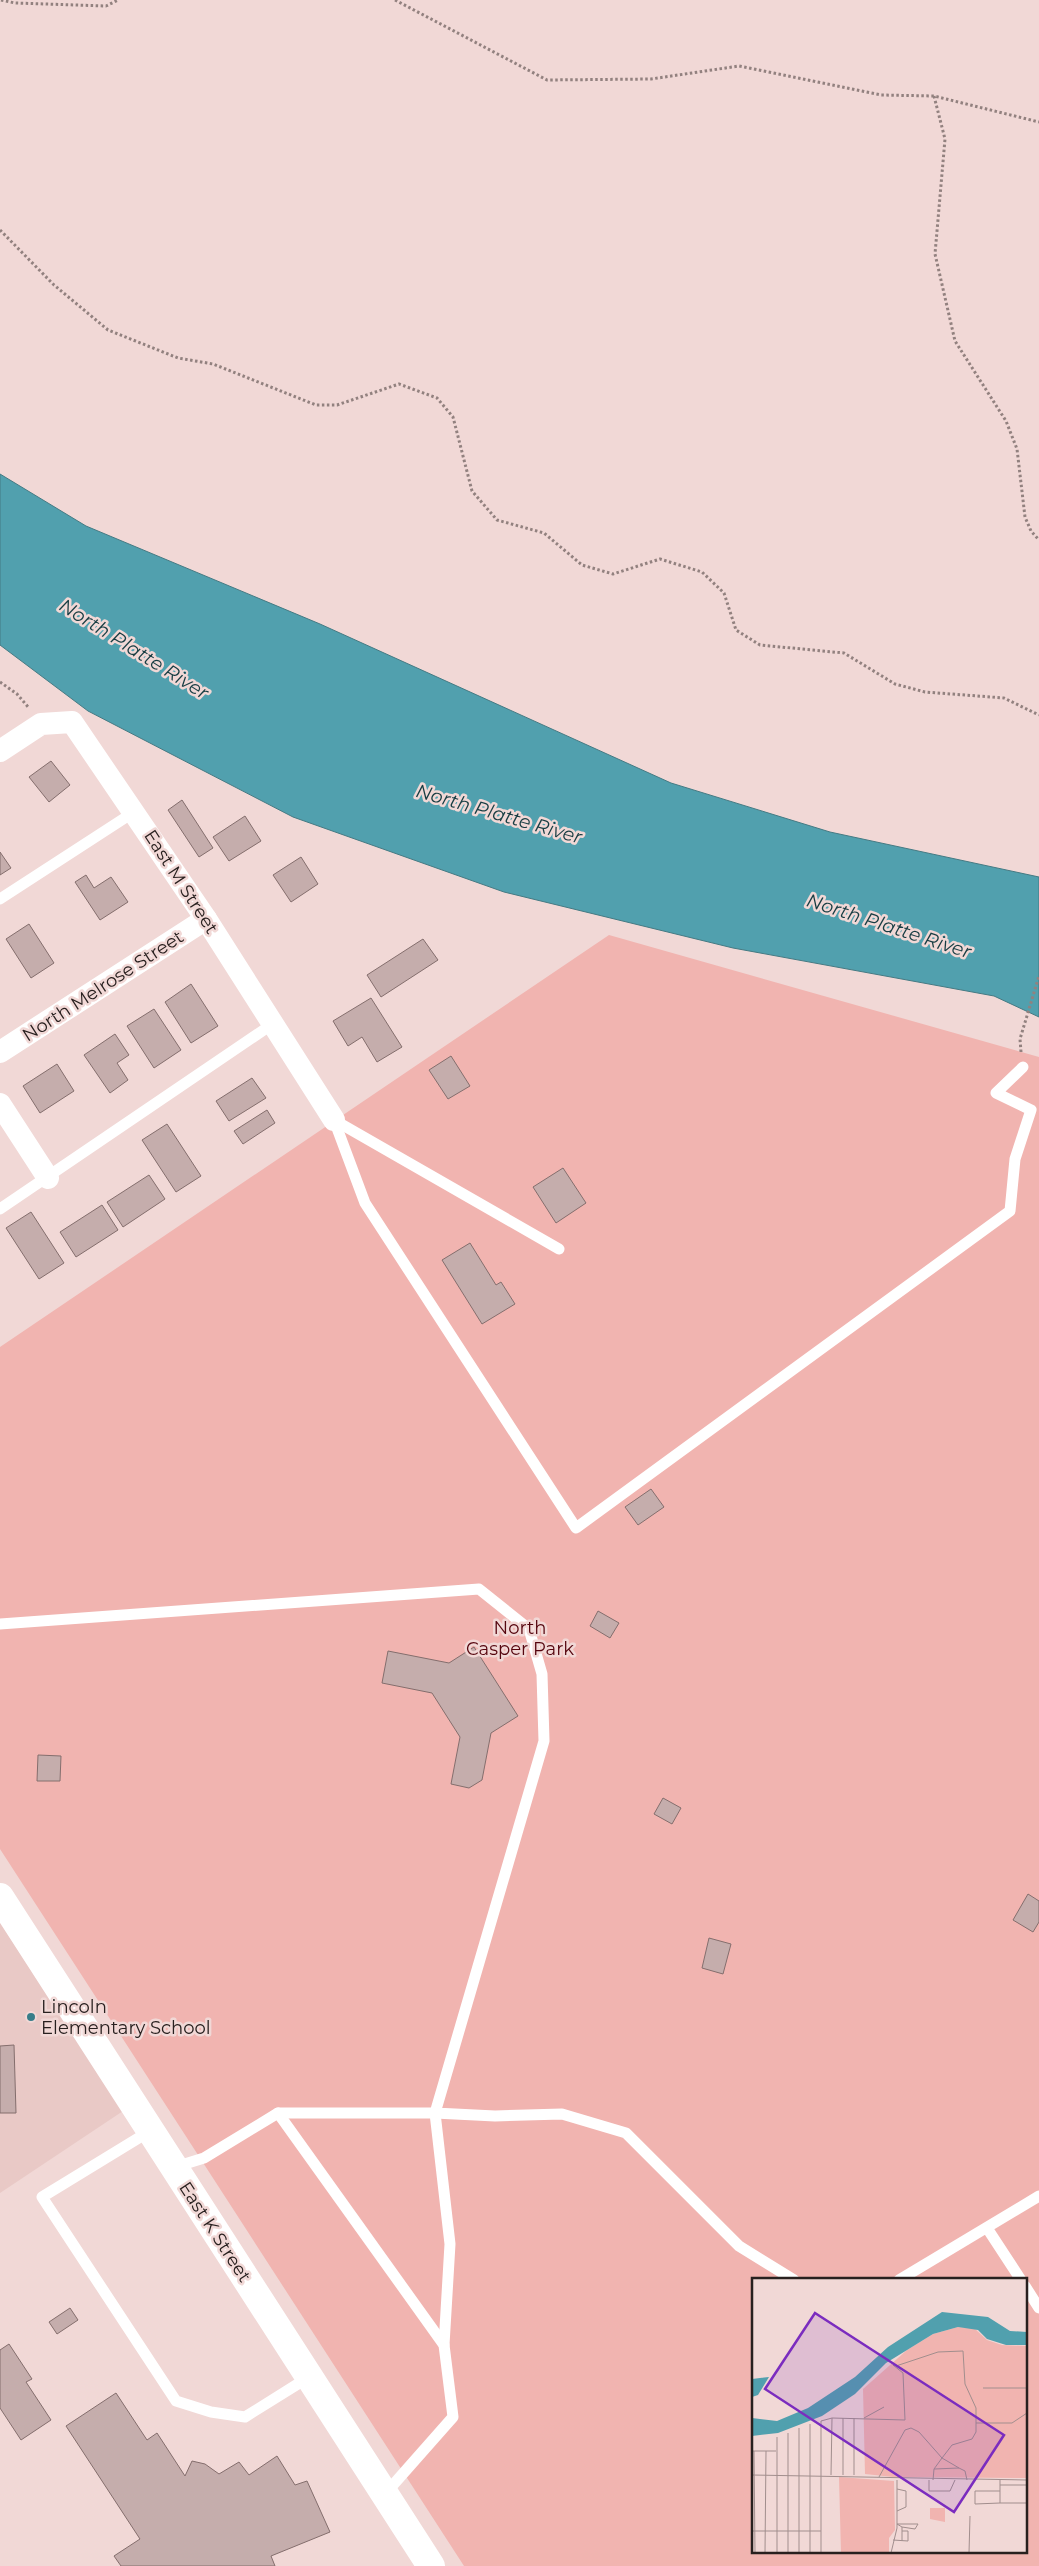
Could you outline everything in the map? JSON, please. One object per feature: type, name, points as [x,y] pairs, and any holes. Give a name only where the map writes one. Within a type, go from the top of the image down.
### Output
[{"type":"street","name":"East M Street","points":[[41,724],[72,722],[206,919],[271,1025],[334,1120]]},
{"type":"street","points":[[0,751],[41,724]]},
{"type":"street","name":"North Melrose Street","points":[[0,1052],[206,919]]},
{"type":"street","points":[[0,1104],[48,1178]]},
{"type":"street","name":"East K Street","points":[[0,1897],[431,2566]]},
{"type":"lane","points":[[0,898],[134,812]]},
{"type":"lane","points":[[0,1209],[271,1025]]},
{"type":"lane","points":[[334,1120],[365,1203],[576,1528],[1010,1211],[1016,1159],[1035,1113],[996,1093],[1023,1067]]},
{"type":"lane","points":[[334,1120],[559,1249]]},
{"type":"lane","points":[[0,1624],[479,1589],[529,1630],[542,1674],[544,1741],[435,2113],[450,2244],[444,2344],[453,2417],[385,2494]]},
{"type":"lane","points":[[278,2113],[444,2344]]},
{"type":"lane","points":[[173,2168],[204,2158],[278,2113],[435,2113],[495,2116],[562,2114],[626,2133],[739,2246],[791,2278]]},
{"type":"lane","points":[[150,2131],[42,2197],[176,2401],[210,2412],[245,2417],[309,2377]]},
{"type":"lane","points":[[902,2278],[1039,2196]]},
{"type":"lane","points":[[987,2228],[1020,2278]]},
{"type":"lane","points":[[1026,2288],[1039,2308]]},
{"type":"path","points":[[1,0],[15,3],[106,6],[118,0]]},
{"type":"path","points":[[396,0],[548,80],[651,79],[739,66],[881,95],[934,96],[1039,122]]},
{"type":"path","points":[[934,96],[945,139],[935,254],[955,341],[1006,421],[1017,449],[1025,517],[1031,531],[1039,540]]},
{"type":"path","points":[[0,230],[54,285],[108,330],[178,358],[213,364],[316,405],[337,405],[399,384],[437,398],[453,417],[472,491],[498,520],[544,532],[582,564],[613,574],[660,559],[702,572],[724,593],[736,630],[760,645],[844,653],[895,684],[925,692],[1004,698],[1039,715]]},
{"type":"path","points":[[0,682],[17,694],[41,724]]},
{"type":"path","points":[[1020,1039],[1039,976]]},
{"type":"shaded area","name":"Lincoln Elementary School","points":[[0,1923],[123,2111],[0,2193]]},
{"type":"green space","name":"North Casper Park","points":[[609,935],[1039,1057],[1039,2566],[464,2566],[0,1849],[0,1347]]},
{"type":"water","name":"North Platte River","points":[[0,474],[86,526],[320,624],[671,783],[830,832],[1039,877],[1039,1017],[994,996],[733,948],[504,892],[293,817],[88,711],[0,645]]},
{"type":"building","points":[[51,761],[70,785],[49,802],[29,777]]},
{"type":"building","points":[[182,800],[213,848],[199,857],[168,810]]},
{"type":"building","points":[[245,816],[261,841],[229,861],[213,837]]},
{"type":"building","points":[[0,852],[11,868],[0,875]]},
{"type":"building","points":[[301,857],[318,884],[291,902],[273,875]]},
{"type":"building","points":[[86,875],[94,888],[111,877],[128,902],[100,920],[75,882]]},
{"type":"building","points":[[29,924],[54,963],[31,978],[6,939]]},
{"type":"building","points":[[423,939],[438,960],[381,997],[367,975]]},
{"type":"building","points":[[191,984],[218,1026],[191,1043],[165,1002]]},
{"type":"building","points":[[371,998],[402,1047],[377,1062],[362,1037],[348,1046],[333,1021]]},
{"type":"building","points":[[154,1009],[181,1050],[154,1068],[127,1026]]},
{"type":"building","points":[[115,1034],[129,1055],[117,1063],[128,1080],[110,1093],[84,1055]]},
{"type":"building","points":[[451,1056],[470,1086],[448,1099],[429,1070]]},
{"type":"building","points":[[57,1064],[74,1091],[40,1113],[23,1086]]},
{"type":"building","points":[[252,1078],[266,1098],[229,1121],[216,1101]]},
{"type":"building","points":[[267,1110],[275,1123],[243,1144],[234,1131]]},
{"type":"building","points":[[167,1124],[201,1176],[176,1192],[142,1140]]},
{"type":"building","points":[[563,1168],[586,1203],[556,1223],[533,1187]]},
{"type":"building","points":[[149,1175],[165,1199],[123,1227],[107,1202]]},
{"type":"building","points":[[102,1205],[118,1230],[76,1257],[60,1232]]},
{"type":"building","points":[[31,1212],[64,1263],[39,1279],[6,1228]]},
{"type":"building","points":[[470,1243],[496,1285],[501,1282],[515,1304],[482,1324],[442,1260]]},
{"type":"building","points":[[651,1489],[664,1507],[638,1525],[625,1507]]},
{"type":"building","points":[[598,1611],[619,1623],[610,1638],[590,1626]]},
{"type":"building","points":[[474,1647],[518,1716],[491,1733],[482,1780],[469,1788],[451,1784],[460,1737],[432,1693],[382,1683],[388,1651],[449,1663]]},
{"type":"building","points":[[38,1755],[61,1756],[60,1781],[37,1781]]},
{"type":"building","points":[[663,1798],[681,1808],[672,1824],[654,1814]]},
{"type":"building","points":[[1028,1894],[1039,1901],[1039,1922],[1033,1932],[1013,1920]]},
{"type":"building","points":[[709,1938],[731,1944],[723,1974],[702,1968]]},
{"type":"building","points":[[14,2045],[16,2113],[0,2113],[0,2046]]},
{"type":"building","points":[[70,2308],[78,2320],[57,2334],[49,2322]]},
{"type":"building","points":[[9,2344],[32,2379],[26,2382],[51,2420],[21,2440],[0,2408],[0,2350]]},
{"type":"building","points":[[116,2393],[147,2440],[157,2433],[185,2476],[192,2461],[205,2464],[219,2474],[239,2462],[249,2475],[277,2456],[295,2485],[307,2481],[330,2532],[271,2556],[275,2566],[121,2566],[114,2556],[140,2539],[66,2426]]},
{"type":"place","name":"Lincoln Elementary School","points":[[31,2017]]}]
